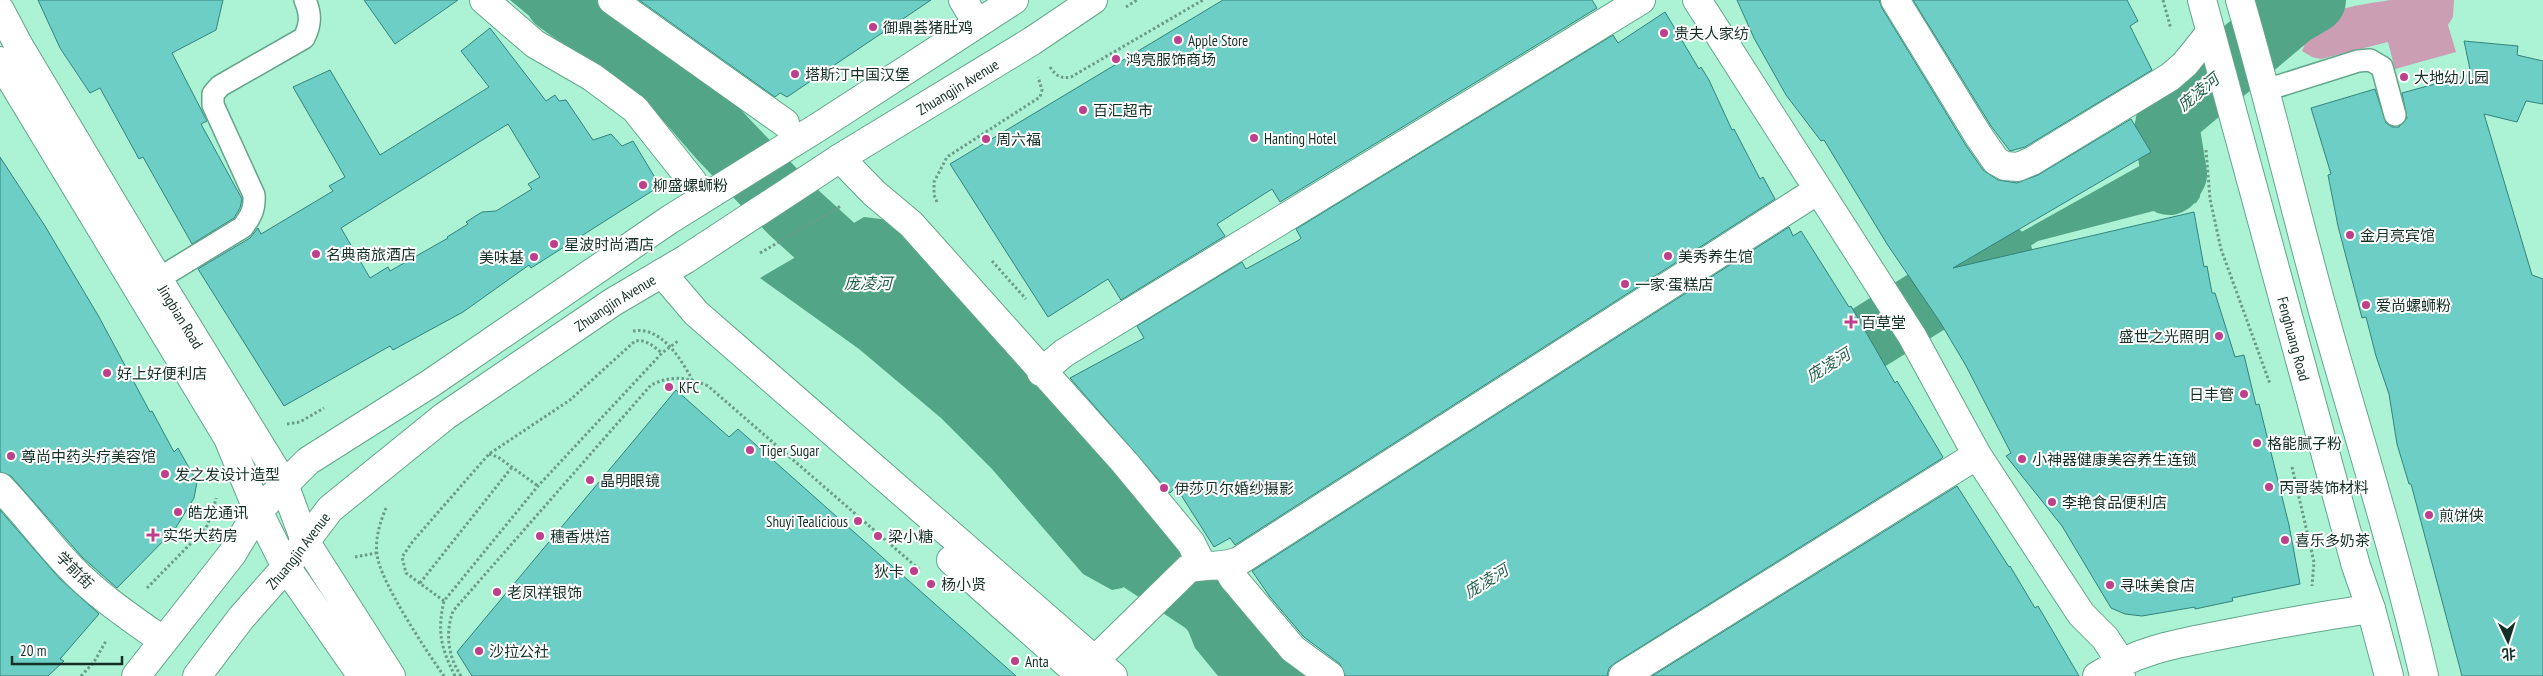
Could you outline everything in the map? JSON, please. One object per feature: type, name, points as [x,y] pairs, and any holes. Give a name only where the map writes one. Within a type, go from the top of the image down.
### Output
[{"type":"street","points":[[484,0],[535,44],[592,77],[635,109],[701,189]]},
{"type":"street","points":[[612,0],[785,123]]},
{"type":"street","points":[[963,0],[978,23]]},
{"type":"street","points":[[136,676],[162,640],[232,554],[258,511],[308,461],[415,394],[669,220],[701,189],[820,126],[1014,0]]},
{"type":"street","name":"Zhuangjin Avenue","points":[[198,676],[241,618],[286,568],[330,509],[445,416],[614,302],[840,158],[1025,45],[1093,0]]},
{"type":"street","points":[[1041,372],[1064,353],[1641,0]]},
{"type":"street","points":[[1697,0],[1912,336],[1977,455],[2081,614],[2106,638],[2120,669]]},
{"type":"street","points":[[1895,0],[1978,135],[1996,161],[2005,166],[2018,167],[2032,161],[2170,77],[2213,44]]},
{"type":"street","name":"Fenghuang Road","points":[[2202,0],[2356,566],[2371,609],[2389,676]]},
{"type":"street","points":[[2241,3],[2264,81],[2328,328],[2397,564],[2424,676]]},
{"type":"street","name":"Jingbian Road","points":[[0,10],[18,46],[284,484],[305,541],[391,676]]},
{"type":"street","name":"Jingbian Road","points":[[0,61],[228,438],[258,511],[286,568],[362,676]]},
{"type":"street","points":[[840,158],[874,193],[911,224],[1041,372],[1137,477],[1192,543],[1205,567],[1233,578],[1293,649],[1324,672]]},
{"type":"street","points":[[1096,671],[1149,606],[1205,567],[1239,561],[1818,190]]},
{"type":"street","points":[[655,277],[1096,671]]},
{"type":"street","points":[[655,277],[680,339],[1096,671]]},
{"type":"street","points":[[1623,676],[1977,455]]},
{"type":"street","name":"学前街","points":[[0,487],[29,517],[72,570],[162,640]]},
{"type":"street","points":[[2097,676],[2120,669],[2150,649],[2310,617],[2371,609]]},
{"type":"lane","points":[[158,279],[243,227],[250,217],[254,207],[254,195],[213,105],[212,94],[220,86],[304,38],[309,28],[310,15],[305,0]]},
{"type":"lane","points":[[2264,81],[2358,60],[2370,60],[2382,67],[2395,115]]},
{"type":"path","points":[[1025,45],[1055,74],[1063,78],[1071,77],[1204,0]]},
{"type":"path","points":[[939,206],[934,195],[934,182],[947,157],[1040,97],[1041,82],[1025,45]]},
{"type":"path","points":[[2206,146],[2210,199],[2221,249],[2270,385]]},
{"type":"path","points":[[754,256],[846,204]]},
{"type":"path","points":[[988,258],[1032,306]]},
{"type":"path","points":[[624,332],[641,329],[680,339]]},
{"type":"path","points":[[455,676],[441,641],[440,621],[444,601],[538,486],[662,354],[680,339]]},
{"type":"path","points":[[680,339],[678,356],[692,380]]},
{"type":"path","points":[[444,601],[406,573],[402,557],[413,541],[489,454],[570,400],[635,341],[642,340],[650,343],[662,354]]},
{"type":"path","points":[[462,676],[450,652],[448,625],[454,612],[652,385],[664,379],[678,377],[708,386],[921,571]]},
{"type":"path","points":[[281,424],[300,422],[333,404]]},
{"type":"path","points":[[489,454],[498,457],[538,486]]},
{"type":"path","points":[[2292,465],[2314,562],[2312,586],[2308,593]]},
{"type":"path","points":[[420,583],[512,467]]},
{"type":"path","points":[[81,676],[94,662],[106,641],[111,623],[121,610],[129,601],[150,586],[206,528],[214,511],[217,494]]},
{"type":"path","points":[[390,503],[379,527],[376,553],[380,568],[390,590],[444,676]]},
{"type":"path","points":[[347,559],[376,553]]},
{"type":"shaded area","points":[[2390,0],[2454,0],[2453,17],[2448,25],[2456,52],[2395,69],[2388,42],[2321,59],[2312,57],[2302,51],[2311,28],[2328,14],[2348,7]]},
{"type":"water","points":[[510,0],[591,0],[730,97],[672,126],[634,77],[611,60],[570,44],[545,29]]},
{"type":"water","points":[[2181,81],[2201,154],[2200,197],[2196,203],[2165,208],[2038,241],[1925,314],[1918,296],[2016,235],[2152,159],[2156,152],[2155,146],[2136,111]]},
{"type":"water","name":"庞凌河","points":[[864,217],[889,220],[951,286],[981,324],[1039,385],[1183,549],[1179,556],[1122,588],[1112,590],[1083,574],[992,469],[941,418],[859,349],[760,278]]},
{"type":"water","points":[[1207,585],[1221,588],[1232,594],[1307,676],[1218,676],[1195,648],[1181,613]]},
{"type":"building","points":[[38,0],[223,0],[216,30],[172,53],[207,121],[201,124],[242,199],[240,208],[234,218],[192,244],[143,157],[139,159],[100,88],[90,93],[60,48]]},
{"type":"building","points":[[364,0],[458,0],[395,44]]},
{"type":"building","points":[[639,0],[931,0],[787,97],[780,93],[775,97]]},
{"type":"building","points":[[1223,0],[1592,0],[1597,8],[1280,202],[1272,189],[1217,224],[1225,236],[1121,300],[1108,279],[1048,317],[950,164]]},
{"type":"building","points":[[1737,0],[1879,0],[1882,8],[1965,144],[1983,170],[1998,180],[2017,183],[2038,175],[2131,119],[2151,152],[1953,268],[2194,212],[2204,267],[2207,266],[2212,293],[2215,293],[2235,357],[2244,355],[2256,405],[2259,404],[2289,525],[2300,584],[2232,598],[2233,601],[2195,609],[2195,607],[2142,616],[2125,614],[2111,608],[2062,526],[2006,456],[2011,453],[1965,364],[1940,322],[1887,244],[1824,140],[1821,141],[1786,95],[1754,38]]},
{"type":"building","points":[[1913,0],[2127,0],[2138,21],[2130,26],[2152,70],[2025,147],[2010,151],[1991,126]]},
{"type":"building","points":[[1665,12],[1699,69],[1701,67],[1709,80],[1732,130],[1734,129],[1760,179],[1763,177],[1775,199],[1235,545],[1230,538],[1214,547],[1176,487],[1170,493],[1070,378],[1144,338],[1137,326],[1242,262],[1246,269],[1299,240],[1301,238],[1296,229],[1613,35],[1618,43]]},
{"type":"building","points":[[490,28],[546,101],[555,95],[559,101],[566,100],[593,140],[611,134],[622,146],[633,141],[660,186],[531,268],[529,265],[463,312],[393,350],[390,346],[284,406],[198,269],[250,238],[258,228],[261,234],[333,191],[329,186],[345,177],[293,87],[330,70],[380,155],[489,87],[461,51]],"holes":[[[508,124],[540,177],[528,184],[532,189],[496,211],[482,212],[466,222],[468,224],[448,238],[390,271],[388,267],[370,278],[341,228]]]},
{"type":"building","points":[[2464,41],[2518,46],[2517,55],[2543,61],[2543,104],[2526,101],[2517,122],[2484,114],[2532,275],[2543,279],[2543,676],[2462,676],[2411,484],[2409,484],[2397,444],[2389,394],[2376,356],[2366,317],[2362,318],[2338,226],[2328,175],[2331,174],[2311,108],[2375,89],[2386,123],[2392,127],[2399,127],[2407,118],[2402,93],[2471,74]]},
{"type":"building","points":[[0,157],[45,226],[99,317],[150,412],[152,411],[174,452],[178,448],[197,482],[194,498],[175,529],[117,588],[82,557],[11,476],[0,472]]},
{"type":"building","points":[[1789,227],[1793,236],[1801,231],[1849,307],[1851,306],[1895,383],[1897,381],[1943,457],[1615,663],[1609,668],[1607,676],[1345,676],[1340,664],[1304,637],[1270,597],[1252,571]]},
{"type":"building","points":[[676,390],[729,437],[738,429],[1016,676],[472,676],[457,652]]},
{"type":"building","points":[[1957,486],[2010,566],[2035,608],[2038,606],[2079,676],[1652,676]]},
{"type":"building","points":[[0,510],[60,579],[99,614],[60,659],[64,661],[48,676],[0,676]]},
{"type":"waterway","name":"庞凌河","points":[[558,0],[674,83],[723,139],[791,210],[893,303]]},
{"type":"waterway","name":"庞凌河","points":[[2169,182],[2174,174],[2167,131],[2170,115],[2291,13],[2313,0]]},
{"type":"waterway","name":"庞凌河","points":[[1796,383],[2000,256]]},
{"type":"waterway","points":[[1092,506],[1138,557],[1206,602],[1277,676]]},
{"type":"place","name":"御鼎荟猪肚鸡","points":[[873,27]]},
{"type":"place","name":"贵夫人家纺","points":[[1664,33]]},
{"type":"place","name":"Apple Store","points":[[1178,40]]},
{"type":"place","name":"鸿亮服饰商场","points":[[1116,59]]},
{"type":"place","name":"塔斯汀中国汉堡","points":[[795,74]]},
{"type":"place","name":"大地幼儿园","points":[[2404,77]]},
{"type":"place","name":"百汇超市","points":[[1083,110]]},
{"type":"place","name":"Hanting Hotel","points":[[1254,138]]},
{"type":"place","name":"周六福","points":[[986,139]]},
{"type":"place","name":"柳盛螺蛳粉","points":[[643,185]]},
{"type":"place","name":"金月亮宾馆","points":[[2350,235]]},
{"type":"place","name":"星波时尚酒店","points":[[554,244]]},
{"type":"place","name":"名典商旅酒店","points":[[316,254]]},
{"type":"place","name":"美秀养生馆","points":[[1668,256]]},
{"type":"place","name":"美味基","points":[[534,257]]},
{"type":"place","name":"一家·蛋糕店","points":[[1625,284]]},
{"type":"place","name":"爱尚螺蛳粉","points":[[2366,305]]},
{"type":"place","name":"百草堂","points":[[1851,322]]},
{"type":"place","name":"盛世之光照明","points":[[2219,336]]},
{"type":"place","name":"好上好便利店","points":[[107,373]]},
{"type":"place","name":"KFC","points":[[669,387]]},
{"type":"place","name":"日丰管","points":[[2244,394]]},
{"type":"place","name":"格能腻子粉","points":[[2257,443]]},
{"type":"place","name":"Tiger Sugar","points":[[750,450]]},
{"type":"place","name":"尊尚中药头疗美容馆","points":[[11,456]]},
{"type":"place","name":"小神器健康美容养生连锁","points":[[2022,459]]},
{"type":"place","name":"发之发设计造型","points":[[165,474]]},
{"type":"place","name":"晶明眼镜","points":[[590,480]]},
{"type":"place","name":"丙哥装饰材料","points":[[2269,487]]},
{"type":"place","name":"伊莎贝尔婚纱摄影","points":[[1164,488]]},
{"type":"place","name":"李艳食品便利店","points":[[2052,502]]},
{"type":"place","name":"皓龙通讯","points":[[178,512]]},
{"type":"place","name":"煎饼侠","points":[[2429,515]]},
{"type":"place","name":"Shuyi Tealicious","points":[[858,521]]},
{"type":"place","name":"实华大药房","points":[[153,535]]},
{"type":"place","name":"穗香烘焙","points":[[540,536]]},
{"type":"place","name":"梁小糖","points":[[878,536]]},
{"type":"place","name":"喜乐多奶茶","points":[[2285,540]]},
{"type":"place","name":"狄卡","points":[[914,571]]},
{"type":"place","name":"杨小贤","points":[[931,584]]},
{"type":"place","name":"寻味美食店","points":[[2110,585]]},
{"type":"place","name":"老凤祥银饰","points":[[497,592]]},
{"type":"place","name":"沙拉公社","points":[[479,651]]},
{"type":"place","name":"Anta","points":[[1015,661]]}]
